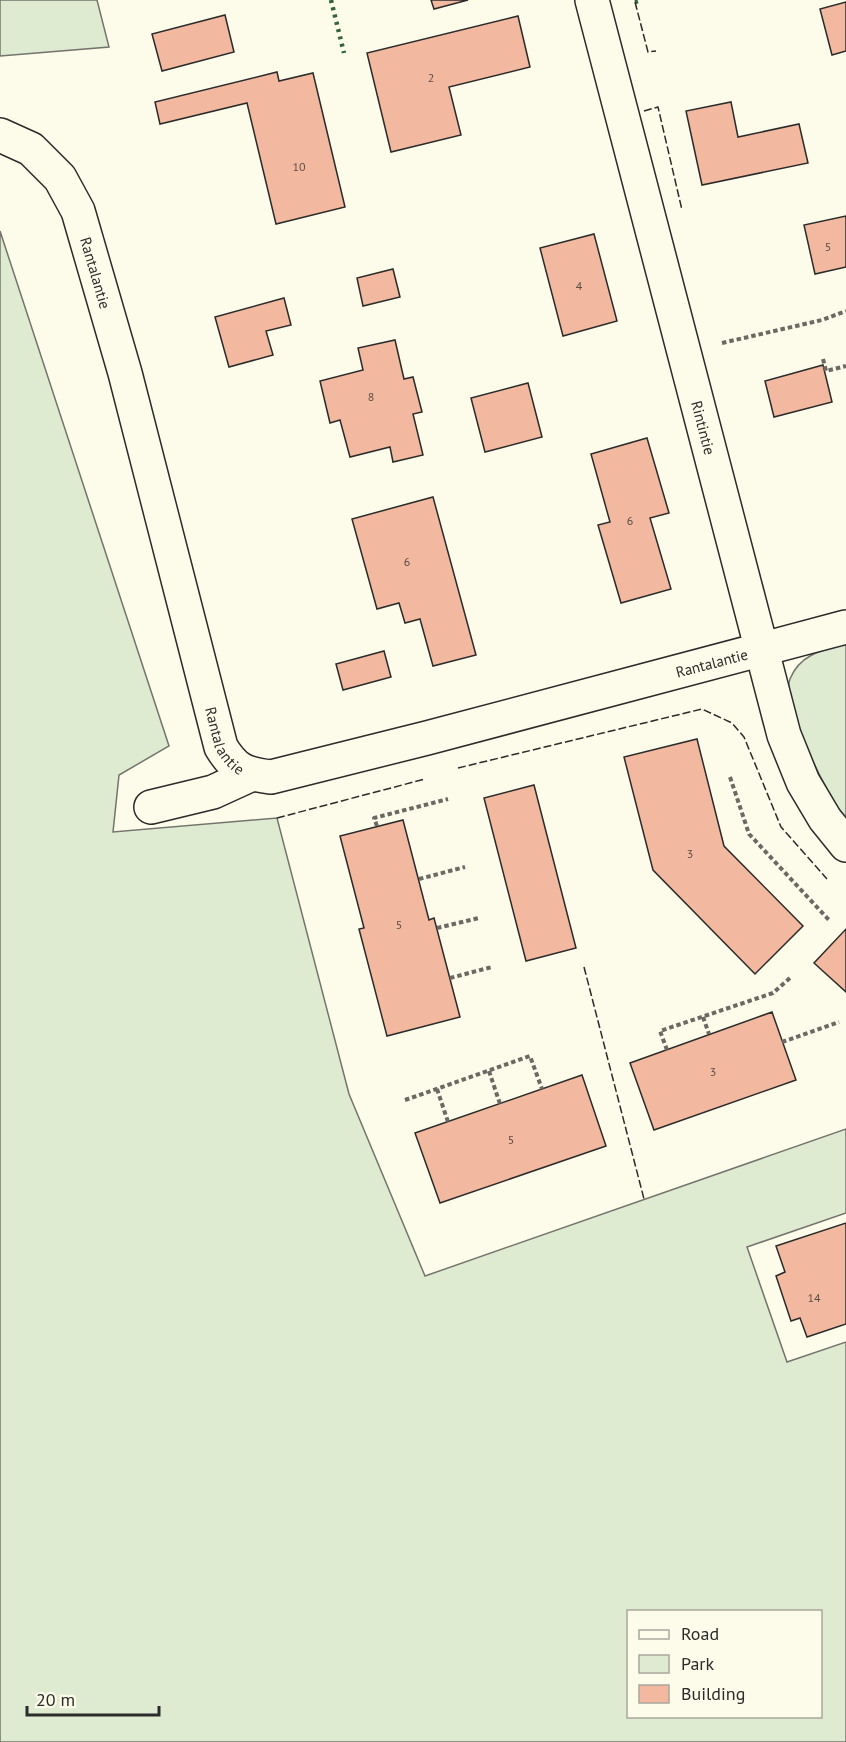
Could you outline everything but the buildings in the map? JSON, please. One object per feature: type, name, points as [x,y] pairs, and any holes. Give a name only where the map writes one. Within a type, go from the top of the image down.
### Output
[{"type":"street","name":"Rintintie","points":[[592,0],[784,735],[803,782],[825,819],[846,844]]},
{"type":"street","name":"Rantalantie","points":[[0,135],[31,149],[60,178],[78,211],[125,373],[221,747],[231,763],[250,775],[271,777],[846,627]]},
{"type":"street","points":[[151,807],[213,792],[250,775]]},
{"type":"path","points":[[684,351],[822,320],[846,311]]},
{"type":"path","points":[[823,359],[826,371],[846,366]]},
{"type":"path","points":[[730,777],[749,834],[829,920]]},
{"type":"path","points":[[376,826],[374,818],[448,799]]},
{"type":"path","points":[[418,879],[465,867]]},
{"type":"path","points":[[437,928],[479,918]]},
{"type":"path","points":[[450,978],[492,967]]},
{"type":"path","points":[[667,1050],[660,1030],[773,993],[790,978]]},
{"type":"path","points":[[703,1017],[709,1034]]},
{"type":"path","points":[[782,1042],[839,1022]]},
{"type":"path","points":[[405,1100],[531,1056],[542,1089]]},
{"type":"path","points":[[489,1071],[500,1104]]},
{"type":"path","points":[[437,1089],[448,1122]]},
{"type":"green space","points":[[0,0],[97,0],[109,47],[0,56]]},
{"type":"green space","points":[[0,231],[169,746],[119,775],[113,832],[277,818],[349,1094],[425,1276],[846,1129],[846,1213],[747,1247],[787,1362],[846,1342],[846,1742],[0,1742]]},
{"type":"green space","points":[[846,644],[846,819],[829,792],[808,750],[792,708],[789,691],[790,679],[794,671],[806,659],[821,651]]},
{"type":"hedge","points":[[331,0],[344,53]]},
{"type":"hedge","points":[[635,2],[642,0]]},
{"type":"fence","points":[[635,2],[648,52],[656,51]]},
{"type":"fence","points":[[644,111],[658,107],[682,210]]},
{"type":"fence","points":[[458,768],[702,709],[732,723],[744,737],[781,827],[827,879]]},
{"type":"fence","points":[[277,818],[425,779]]},
{"type":"fence","points":[[584,967],[644,1199]]}]
